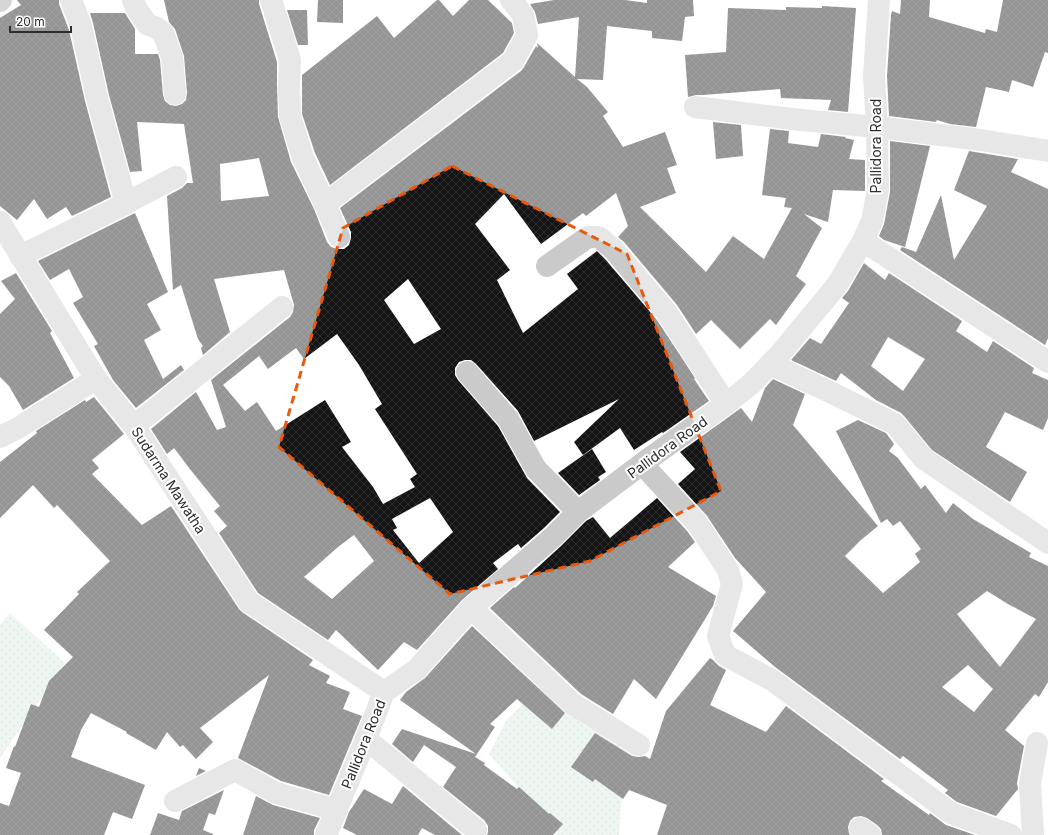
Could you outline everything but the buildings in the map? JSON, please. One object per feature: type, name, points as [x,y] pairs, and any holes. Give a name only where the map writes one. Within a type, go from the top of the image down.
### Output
[{"type":"street","points":[[71,0],[81,26],[97,98],[126,204]]},
{"type":"street","points":[[133,0],[136,8],[147,24],[157,28],[163,33],[172,57],[175,94]]},
{"type":"street","points":[[272,0],[290,60],[290,116],[303,158],[325,204],[338,237]]},
{"type":"street","points":[[325,204],[514,61],[527,35],[523,15],[511,0]]},
{"type":"street","name":"Pallidora Road","points":[[326,835],[384,692],[416,670],[471,608],[553,537],[578,512],[726,404],[751,384],[784,349],[837,285],[863,241],[872,221],[878,190],[877,127],[874,76],[879,0]]},
{"type":"street","points":[[695,107],[801,120],[877,127],[981,140],[1048,151]]},
{"type":"street","points":[[20,256],[126,204],[176,177]]},
{"type":"street","name":"Sudarma Mawatha","points":[[0,222],[96,379],[134,426],[249,602],[384,692]]},
{"type":"street","points":[[547,266],[588,236],[599,237],[614,250],[667,313],[726,404]]},
{"type":"street","points":[[863,241],[1048,362]]},
{"type":"street","points":[[134,426],[282,307]]},
{"type":"street","points":[[770,364],[895,424],[924,459],[1048,543]]},
{"type":"street","points":[[467,372],[508,419],[536,469],[578,512]]},
{"type":"street","points":[[0,437],[18,428],[96,379]]},
{"type":"street","points":[[642,464],[697,523],[728,570],[732,584],[718,636],[725,655],[772,680],[951,813],[1012,835]]},
{"type":"street","points":[[471,608],[573,704],[640,744]]},
{"type":"street","points":[[366,739],[476,830]]},
{"type":"street","points":[[1033,835],[1030,784],[1037,743]]},
{"type":"street","points":[[175,801],[235,770],[276,793],[337,810]]},
{"type":"highlighted area","points":[[452,166],[627,254],[721,491],[590,561],[450,594],[279,447],[343,228]]},
{"type":"green space","points":[[10,613],[65,663],[0,758],[0,625]]},
{"type":"green space","points":[[548,680],[639,745],[622,794],[619,835],[556,835],[557,831],[489,754],[506,721]]}]
